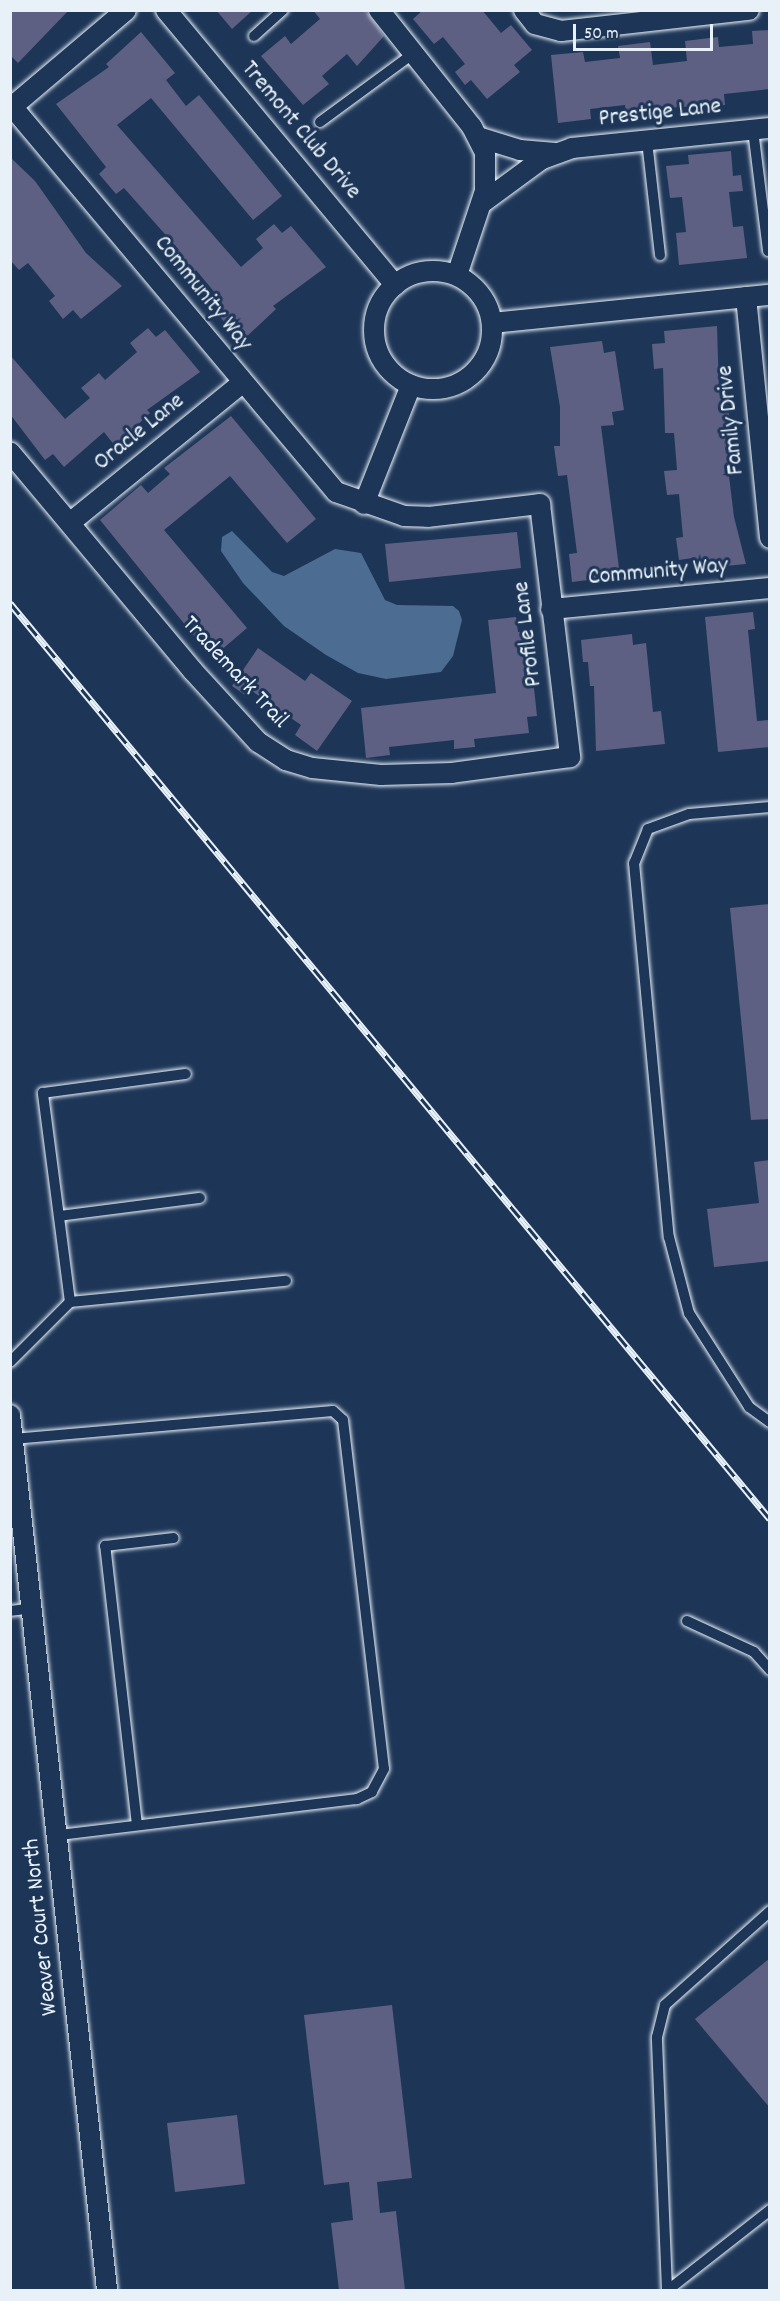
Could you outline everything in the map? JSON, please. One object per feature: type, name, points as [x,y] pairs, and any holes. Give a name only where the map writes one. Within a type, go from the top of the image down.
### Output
[{"type":"street","points":[[12,105],[126,10]]},
{"type":"street","name":"Tremont Club Drive","points":[[166,10],[395,285]]},
{"type":"street","points":[[379,10],[477,137],[485,152],[482,203],[457,275]]},
{"type":"street","points":[[524,10],[535,24],[561,31],[681,14],[748,10]]},
{"type":"street","name":"Community Way","points":[[12,105],[318,476],[336,492],[364,504],[428,518],[540,504]]},
{"type":"street","name":"Prestige Lane","points":[[477,137],[520,150],[557,154],[647,141],[761,129]]},
{"type":"street","name":"Prestige Lane","points":[[482,203],[512,179],[557,154]]},
{"type":"street","points":[[425,271],[457,275],[474,286],[487,303],[492,323],[490,349],[465,381],[440,389],[411,385],[393,374],[375,343],[374,323],[380,302],[395,285],[425,271]]},
{"type":"street","points":[[492,323],[770,295]]},
{"type":"street","name":"Family Drive","points":[[746,297],[770,538]]},
{"type":"street","name":"Oracle Lane","points":[[71,522],[242,383]]},
{"type":"street","points":[[364,504],[411,385]]},
{"type":"street","name":"Trademark Trail","points":[[10,452],[258,742],[286,760],[312,768],[381,775],[452,773],[570,757]]},
{"type":"street","name":"Profile Lane","points":[[540,504],[570,757]]},
{"type":"street","name":"Community Way","points":[[551,609],[770,588]]},
{"type":"street","name":"Weaver Court North","points":[[10,1415],[107,2290]]},
{"type":"lane","points":[[254,36],[284,10]]},
{"type":"lane","points":[[320,122],[414,54]]},
{"type":"lane","points":[[761,129],[768,251]]},
{"type":"lane","points":[[647,141],[660,255]]},
{"type":"lane","points":[[770,807],[689,814],[648,829],[634,863],[669,1238],[689,1313],[749,1407],[770,1422]]},
{"type":"lane","points":[[70,1302],[43,1093],[186,1074]]},
{"type":"lane","points":[[59,1216],[200,1198]]},
{"type":"lane","points":[[10,1362],[70,1302],[286,1281]]},
{"type":"lane","points":[[13,1439],[312,1410],[333,1411],[343,1420],[384,1769],[372,1792],[357,1799],[58,1835]]},
{"type":"lane","points":[[137,1825],[105,1546],[174,1538]]},
{"type":"lane","points":[[10,1611],[33,1608]]},
{"type":"lane","points":[[687,1621],[754,1652],[770,1670]]},
{"type":"lane","points":[[668,2290],[657,2037],[665,2004],[770,1911]]},
{"type":"lane","points":[[668,2290],[770,2210]]},
{"type":"water","points":[[232,531],[272,572],[284,576],[335,549],[361,553],[385,600],[397,605],[453,606],[459,611],[462,620],[453,656],[441,672],[386,679],[358,673],[326,655],[284,626],[243,583],[221,551],[222,537]]},
{"type":"building","points":[[10,10],[69,10],[18,63],[10,55]]},
{"type":"building","points":[[216,10],[253,10],[232,29]]},
{"type":"building","points":[[313,10],[365,10],[384,36],[357,66],[347,54],[322,76],[329,84],[303,105],[261,56],[285,36],[291,44],[320,19]]},
{"type":"building","points":[[423,10],[482,10],[501,33],[511,25],[532,50],[514,65],[520,72],[487,99],[471,80],[465,85],[455,72],[465,64],[443,37],[434,44],[413,19]]},
{"type":"building","points":[[770,30],[770,89],[724,94],[725,105],[641,109],[642,117],[626,119],[625,105],[590,109],[591,119],[558,123],[551,55],[583,52],[585,62],[620,58],[618,46],[650,42],[653,65],[687,61],[685,41],[718,37],[719,47],[753,44],[752,31]]},
{"type":"building","points":[[141,32],[175,73],[166,80],[186,106],[199,95],[282,196],[253,220],[151,98],[117,125],[241,267],[263,248],[256,239],[274,224],[282,233],[291,226],[326,267],[273,306],[276,309],[241,342],[207,301],[216,294],[196,270],[187,278],[170,258],[179,250],[124,188],[116,194],[99,174],[106,167],[56,104],[109,67],[106,64]]},
{"type":"building","points":[[731,151],[733,176],[741,175],[743,191],[729,192],[733,227],[743,226],[747,258],[679,265],[676,233],[686,232],[682,197],[670,198],[666,166],[689,164],[688,155]]},
{"type":"building","points":[[10,157],[35,181],[86,253],[122,286],[81,319],[73,310],[63,319],[49,301],[55,296],[28,263],[19,270],[10,260]]},
{"type":"building","points":[[717,326],[719,392],[724,391],[734,437],[730,438],[734,475],[729,476],[734,517],[746,564],[694,569],[693,558],[679,560],[676,538],[683,537],[679,494],[667,495],[664,471],[677,470],[674,433],[665,433],[663,368],[654,369],[652,344],[665,343],[664,331]]},
{"type":"building","points":[[148,328],[156,337],[165,330],[200,372],[147,410],[150,413],[115,446],[104,432],[64,467],[53,454],[45,460],[10,414],[10,355],[65,419],[90,398],[81,388],[99,373],[105,380],[137,352],[130,343]]},
{"type":"building","points":[[602,341],[604,353],[615,351],[624,410],[612,412],[614,425],[601,426],[620,576],[572,582],[569,554],[577,553],[567,475],[558,476],[554,446],[560,446],[560,407],[550,347]]},
{"type":"building","points":[[231,416],[316,519],[287,543],[230,476],[164,530],[247,628],[212,658],[100,520],[141,485],[148,493],[170,474],[164,468]]},
{"type":"building","points":[[517,532],[521,568],[389,582],[385,544]]},
{"type":"building","points":[[753,612],[755,629],[748,630],[757,721],[770,720],[770,747],[718,752],[705,617]]},
{"type":"building","points":[[516,617],[518,632],[528,631],[537,716],[527,717],[529,733],[474,739],[475,747],[454,749],[454,740],[389,747],[390,755],[366,758],[361,708],[496,693],[488,620]]},
{"type":"building","points":[[632,634],[633,645],[646,643],[653,712],[661,711],[665,744],[596,751],[594,686],[590,686],[588,662],[583,662],[581,640]]},
{"type":"building","points":[[258,648],[305,681],[311,673],[352,701],[317,751],[295,735],[301,725],[252,691],[248,697],[232,686]]},
{"type":"building","points":[[770,904],[770,1119],[751,1120],[730,908]]},
{"type":"building","points":[[770,1160],[770,1261],[714,1267],[707,1209],[759,1203],[754,1162]]},
{"type":"building","points":[[770,1958],[770,2108],[695,2019]]},
{"type":"building","points":[[392,2005],[412,2178],[377,2182],[380,2213],[396,2211],[405,2290],[339,2290],[331,2223],[353,2220],[349,2182],[324,2185],[304,2015]]},
{"type":"building","points":[[237,2115],[245,2184],[175,2192],[167,2123]]},
{"type":"railway","points":[[10,603],[770,1519]]}]
